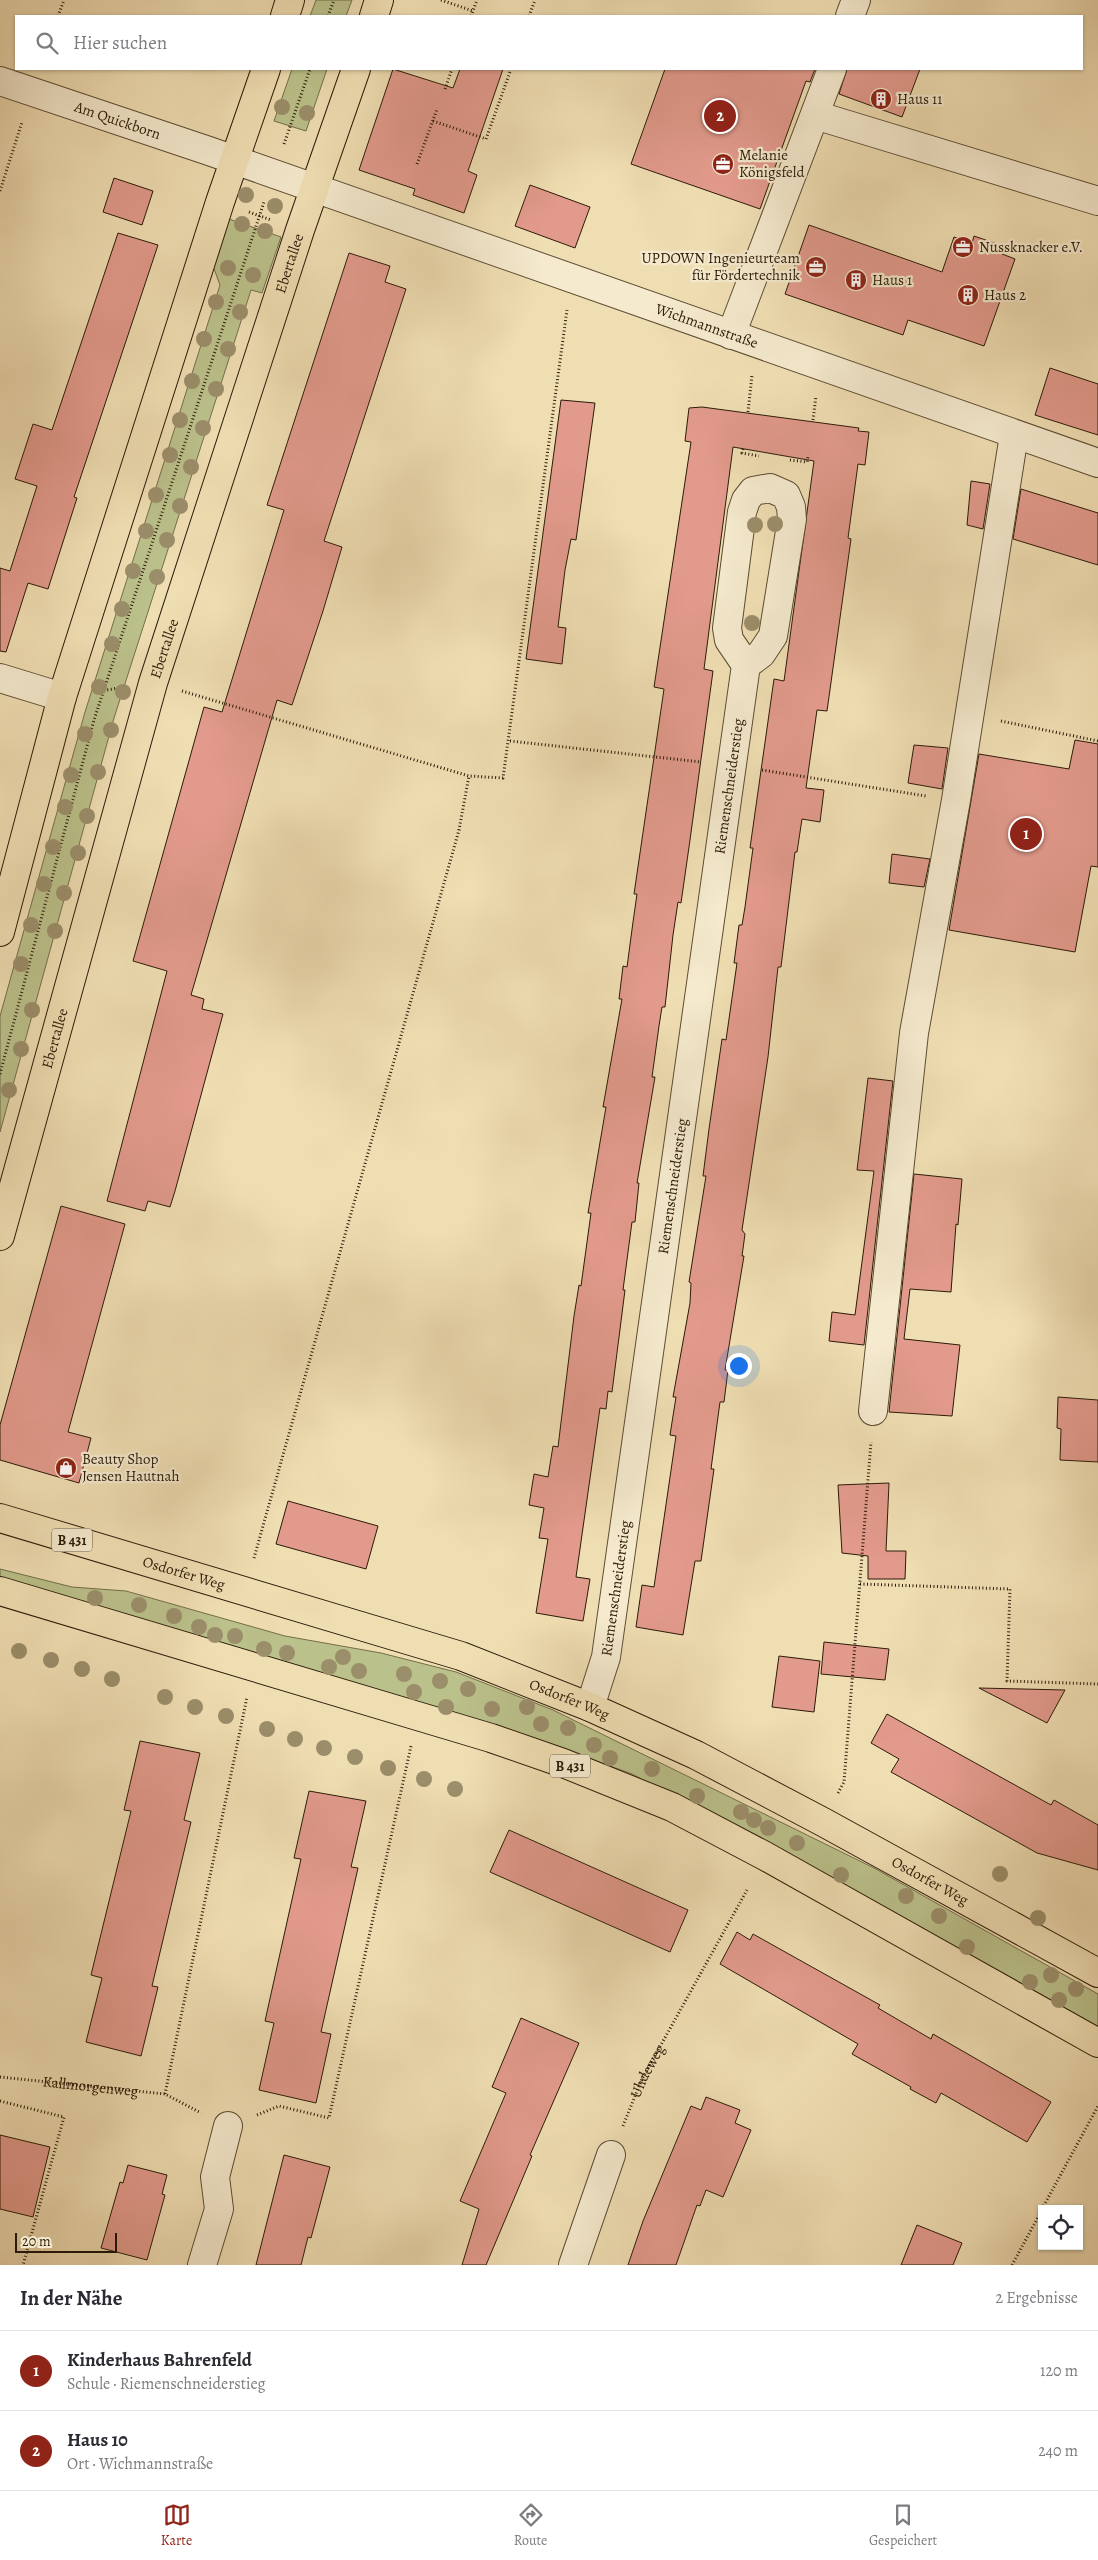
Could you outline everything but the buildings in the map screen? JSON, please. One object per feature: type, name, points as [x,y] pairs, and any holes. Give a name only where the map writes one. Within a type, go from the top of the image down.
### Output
[{"type":"main road","points":[[285,15],[290,0]]},
{"type":"main road","points":[[374,15],[379,0]]},
{"type":"main road","points":[[0,932],[62,697],[234,161],[266,70]]},
{"type":"main road","name":"Ebertallee","points":[[0,1236],[153,683],[313,189],[356,70]]},
{"type":"main road","name":"Osdorfer Weg","points":[[0,1518],[461,1656],[590,1707],[696,1755],[1098,1973]]},
{"type":"main road","name":"B 431","points":[[0,1591],[420,1717],[563,1763],[672,1807],[765,1856],[1098,2043]]},
{"type":"street","points":[[850,15],[856,0]]},
{"type":"street","points":[[731,335],[832,70]]},
{"type":"street","name":"Am Quickborn","points":[[0,81],[313,189]]},
{"type":"street","points":[[815,115],[1098,201]]},
{"type":"street","name":"Wichmannstraße","points":[[313,189],[1098,463]]},
{"type":"street","points":[[873,1411],[914,1032],[956,800],[1009,456],[1014,435]]},
{"type":"street","points":[[770,488],[786,495],[791,506],[792,518],[773,636],[761,654],[746,665],[729,640],[727,628],[742,512],[746,500],[753,491],[770,488]]},
{"type":"street","name":"Riemenschneiderstieg","points":[[590,1707],[606,1657],[746,665]]},
{"type":"street","points":[[0,678],[62,697]]},
{"type":"street","points":[[202,2265],[219,2209],[215,2177],[228,2126]]},
{"type":"street","points":[[573,2265],[611,2155]]},
{"type":"path","points":[[58,15],[64,0]]},
{"type":"path","points":[[328,15],[334,0]]},
{"type":"path","points":[[441,0],[473,11]]},
{"type":"path","points":[[471,15],[477,0]]},
{"type":"path","points":[[529,15],[535,0]]},
{"type":"path","points":[[281,152],[310,70]]},
{"type":"path","points":[[445,89],[452,70]]},
{"type":"path","points":[[432,121],[486,140],[511,70]]},
{"type":"path","points":[[0,191],[33,92]]},
{"type":"path","points":[[417,164],[437,109]]},
{"type":"path","points":[[0,1074],[94,720],[265,199]]},
{"type":"path","points":[[242,210],[276,222]]},
{"type":"path","points":[[62,697],[153,683],[469,776],[503,778],[510,741],[568,301]]},
{"type":"path","points":[[748,412],[753,366]]},
{"type":"path","points":[[813,420],[817,389]]},
{"type":"path","points":[[970,715],[1098,741]]},
{"type":"path","points":[[510,741],[700,763]]},
{"type":"path","points":[[756,770],[956,800]]},
{"type":"path","points":[[254,1558],[459,830],[469,776]]},
{"type":"path","points":[[838,1793],[844,1782],[873,1411]]},
{"type":"path","points":[[860,1584],[1010,1589],[1007,1681],[1098,1684]]},
{"type":"path","name":"Kallmorgenweg","points":[[0,2077],[165,2094],[241,1718],[255,1667]]},
{"type":"path","points":[[279,2106],[329,2118],[406,1764],[420,1717]]},
{"type":"path","name":"Uhdeweg","points":[[611,2155],[642,2079],[747,1890]]},
{"type":"path","points":[[0,2101],[64,2117],[23,2265]]},
{"type":"path","points":[[1044,2205],[1098,2106]]},
{"type":"path","points":[[1012,2265],[1038,2216]]},
{"type":"green space","points":[[316,0],[352,0],[346,15],[310,15]]},
{"type":"green space","points":[[292,70],[327,70],[306,131],[274,121]]},
{"type":"green space","points":[[229,219],[281,237],[262,293],[251,290],[114,718],[0,1132],[0,1016],[85,712],[220,285],[213,266]]},
{"type":"green space","points":[[0,1569],[72,1587],[126,1591],[285,1636],[381,1653],[456,1672],[553,1710],[874,1868],[1098,1994],[1098,2029],[824,1875],[632,1774],[502,1727],[260,1658],[0,1579]]},
{"type":"place","name":"Haus 11","points":[[881,99]]},
{"type":"place","name":"Haus 10","points":[[720,116]]},
{"type":"place","name":"Melanie Königsfeld","points":[[723,164]]},
{"type":"place","name":"Nussknacker e.V.","points":[[963,247]]},
{"type":"place","name":"UPDOWN Ingenieurteam für Fördertechnik","points":[[816,267]]},
{"type":"place","name":"Haus 1","points":[[856,280]]},
{"type":"place","name":"Haus 2","points":[[968,295]]},
{"type":"place","name":"Kinderhaus Bahrenfeld","points":[[1026,834]]},
{"type":"place","name":"Beauty Shop Jensen Hautnah","points":[[66,1468]]}]
